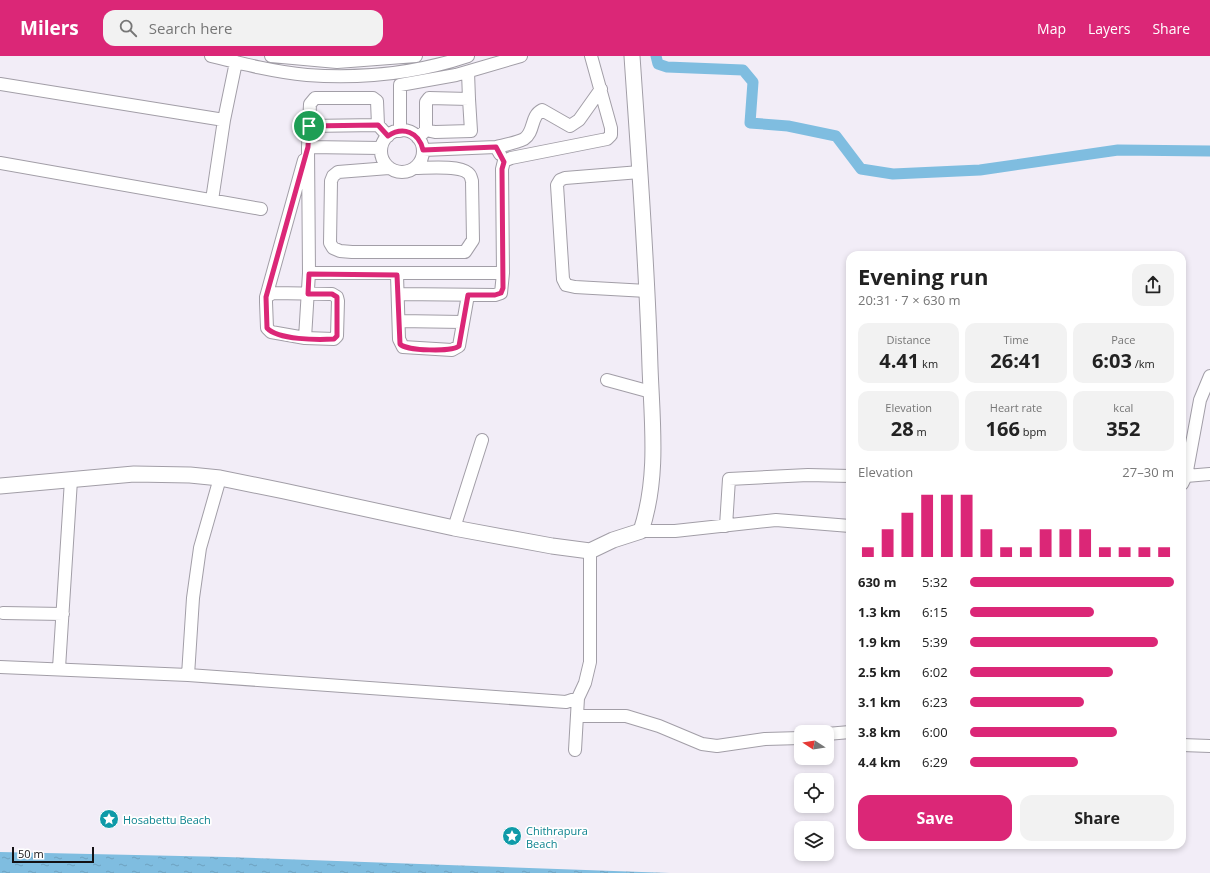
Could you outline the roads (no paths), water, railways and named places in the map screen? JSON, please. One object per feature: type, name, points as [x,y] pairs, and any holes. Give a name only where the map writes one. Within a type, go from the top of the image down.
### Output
[{"type":"street","points":[[211,56],[308,75],[400,72],[431,67],[468,56]]},
{"type":"street","points":[[271,56],[337,62],[416,56]]},
{"type":"street","points":[[400,85],[468,72],[521,56]]},
{"type":"street","points":[[504,162],[511,158],[607,139],[611,135],[611,128],[591,56]]},
{"type":"street","points":[[632,56],[647,291],[653,480],[648,510],[641,531]]},
{"type":"street","points":[[399,58],[400,131]]},
{"type":"street","points":[[212,200],[224,120],[236,62]]},
{"type":"street","points":[[468,72],[471,148]]},
{"type":"street","points":[[0,84],[224,120]]},
{"type":"street","points":[[423,150],[496,147],[524,139],[528,135],[534,116],[542,110],[564,124],[570,126],[579,120],[601,89]]},
{"type":"street","points":[[305,338],[309,274],[308,147],[310,104],[315,98],[367,98],[377,101],[378,125],[388,136]]},
{"type":"street","points":[[415,168],[420,163],[423,150],[422,134],[426,102],[429,98],[469,99]]},
{"type":"street","points":[[309,126],[378,125]]},
{"type":"street","points":[[389,168],[384,162],[382,148],[388,136],[400,131],[422,134],[470,131]]},
{"type":"street","points":[[308,147],[382,148]]},
{"type":"street","points":[[266,297],[273,293],[332,294],[337,297],[337,336],[334,339],[305,338],[271,332],[267,328],[266,297],[308,147]]},
{"type":"street","points":[[398,294],[495,295],[501,293],[503,273],[502,169],[504,162],[496,147]]},
{"type":"street","points":[[0,163],[261,209]]},
{"type":"street","points":[[389,168],[402,172],[415,168],[453,168],[470,174],[472,181],[473,240],[465,252],[375,253],[340,251],[333,248],[330,242],[331,181],[338,172],[389,168]]},
{"type":"street","points":[[640,172],[565,178],[560,180],[557,185],[563,279],[566,285],[575,287],[647,291]]},
{"type":"street","points":[[309,226],[330,226]]},
{"type":"street","points":[[375,253],[375,274]]},
{"type":"street","points":[[425,253],[425,274]]},
{"type":"street","points":[[309,274],[397,275],[503,273]]},
{"type":"street","points":[[397,275],[399,339],[403,347],[452,350],[459,346],[468,295]]},
{"type":"street","points":[[399,321],[463,322]]},
{"type":"street","points":[[1186,470],[1200,400],[1210,376]]},
{"type":"street","points":[[607,380],[651,392]]},
{"type":"street","points":[[454,528],[482,440]]},
{"type":"street","points":[[0,486],[134,474],[190,475],[220,478],[454,528],[552,546],[590,551],[613,540],[641,531],[676,531],[776,520],[846,526]]},
{"type":"street","points":[[1186,480],[1210,474]]},
{"type":"street","points":[[726,526],[729,479],[808,475],[846,476]]},
{"type":"street","points":[[188,675],[193,598],[200,548],[220,478]]},
{"type":"street","points":[[59,668],[71,480]]},
{"type":"street","points":[[575,750],[578,698],[590,662],[590,551]]},
{"type":"street","points":[[3,613],[63,614]]},
{"type":"street","points":[[0,667],[59,668],[188,675],[566,702],[578,698]]},
{"type":"street","points":[[577,716],[626,716],[659,726],[702,744],[717,746],[765,739],[794,738]]},
{"type":"street","points":[[834,733],[846,732]]},
{"type":"street","points":[[1186,744],[1210,746]]},
{"type":"water","points":[[0,852],[226,857],[670,873],[0,873]]},
{"type":"waterway","points":[[656,56],[658,64],[667,67],[743,70],[753,82],[750,123],[788,126],[836,136],[861,169],[893,174],[980,170],[1118,150],[1210,151]]},
{"type":"place","name":"Hosabettu Beach","points":[[109,819]]},
{"type":"place","name":"Chithrapura Beach","points":[[512,836]]}]
